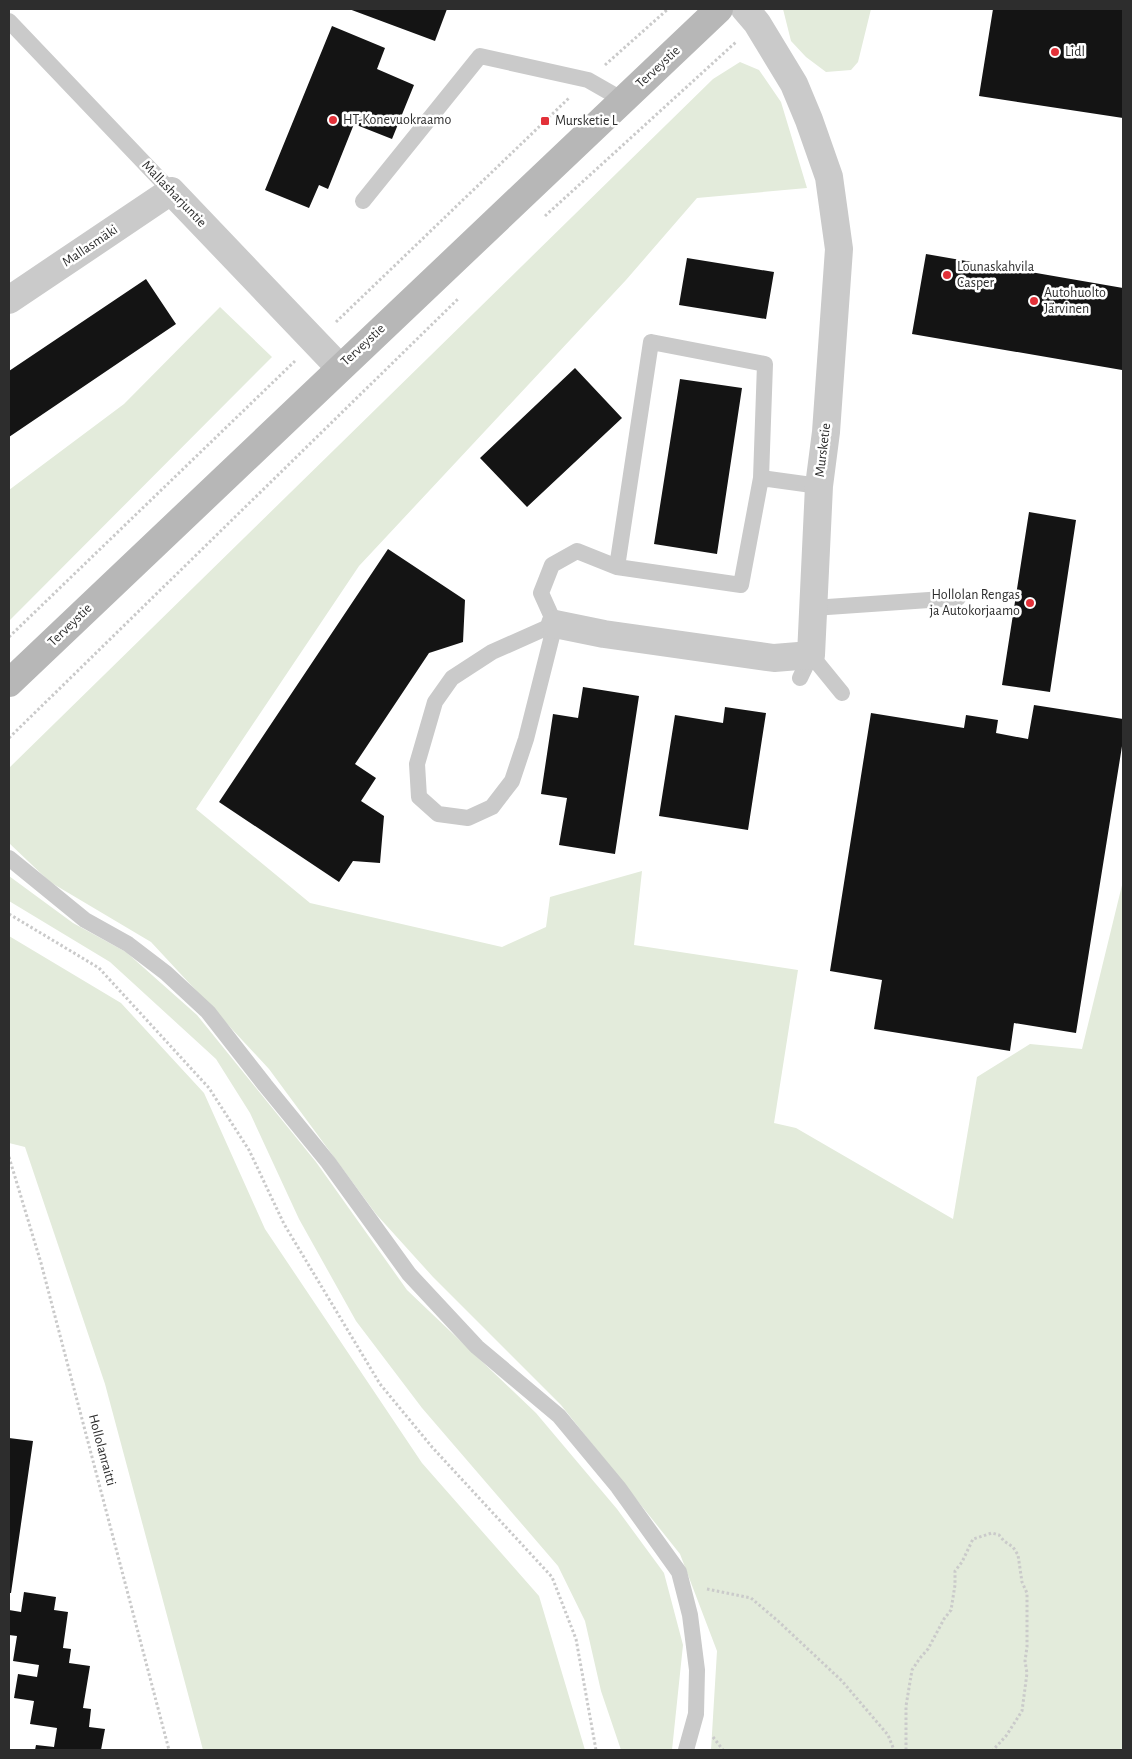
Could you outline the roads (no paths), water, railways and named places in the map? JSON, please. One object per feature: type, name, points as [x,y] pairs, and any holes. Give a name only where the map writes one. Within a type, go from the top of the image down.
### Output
[{"type":"main road","name":"Terveystie","points":[[9,684],[719,9]]},
{"type":"street","name":"Mursketie","points":[[745,9],[757,23],[794,84],[809,120],[829,177],[839,249],[826,432],[819,486],[813,608],[805,666]]},
{"type":"street","name":"Mallasmäki","points":[[9,300],[171,191]]},
{"type":"street","name":"Mallasharjuntie","points":[[171,191],[340,368]]},
{"type":"street","points":[[555,624],[604,634],[774,658],[805,666]]},
{"type":"lane","name":"Mallasharjuntie","points":[[9,21],[171,191]]},
{"type":"lane","points":[[362,201],[480,56],[588,80],[623,100]]},
{"type":"lane","points":[[555,624],[492,652],[452,678],[435,702],[417,764],[419,797],[438,814],[468,818],[492,807],[512,781],[526,739],[555,624],[541,593],[552,565],[577,551],[617,567],[741,585],[761,478],[766,364],[651,342],[617,567]]},
{"type":"lane","points":[[761,478],[819,486]]},
{"type":"lane","points":[[813,608],[958,598]]},
{"type":"lane","points":[[805,666],[842,694]]},
{"type":"lane","points":[[9,858],[84,920],[136,950],[166,973],[208,1012],[328,1162],[409,1274],[477,1347],[559,1416],[618,1487],[679,1572],[690,1615],[697,1670],[696,1714],[686,1750]]},
{"type":"place","name":"Lidl","points":[[1055,52]]},
{"type":"place","name":"HT-Konevuokraamo","points":[[333,120]]},
{"type":"place","name":"Mursketie L","points":[[545,121]]},
{"type":"place","name":"Lounaskahvila Casper","points":[[947,275]]},
{"type":"place","name":"Autohuolto Järvinen","points":[[1034,301]]},
{"type":"place","name":"Hollolan Rengas ja Autokorjaamo","points":[[1030,603]]}]
